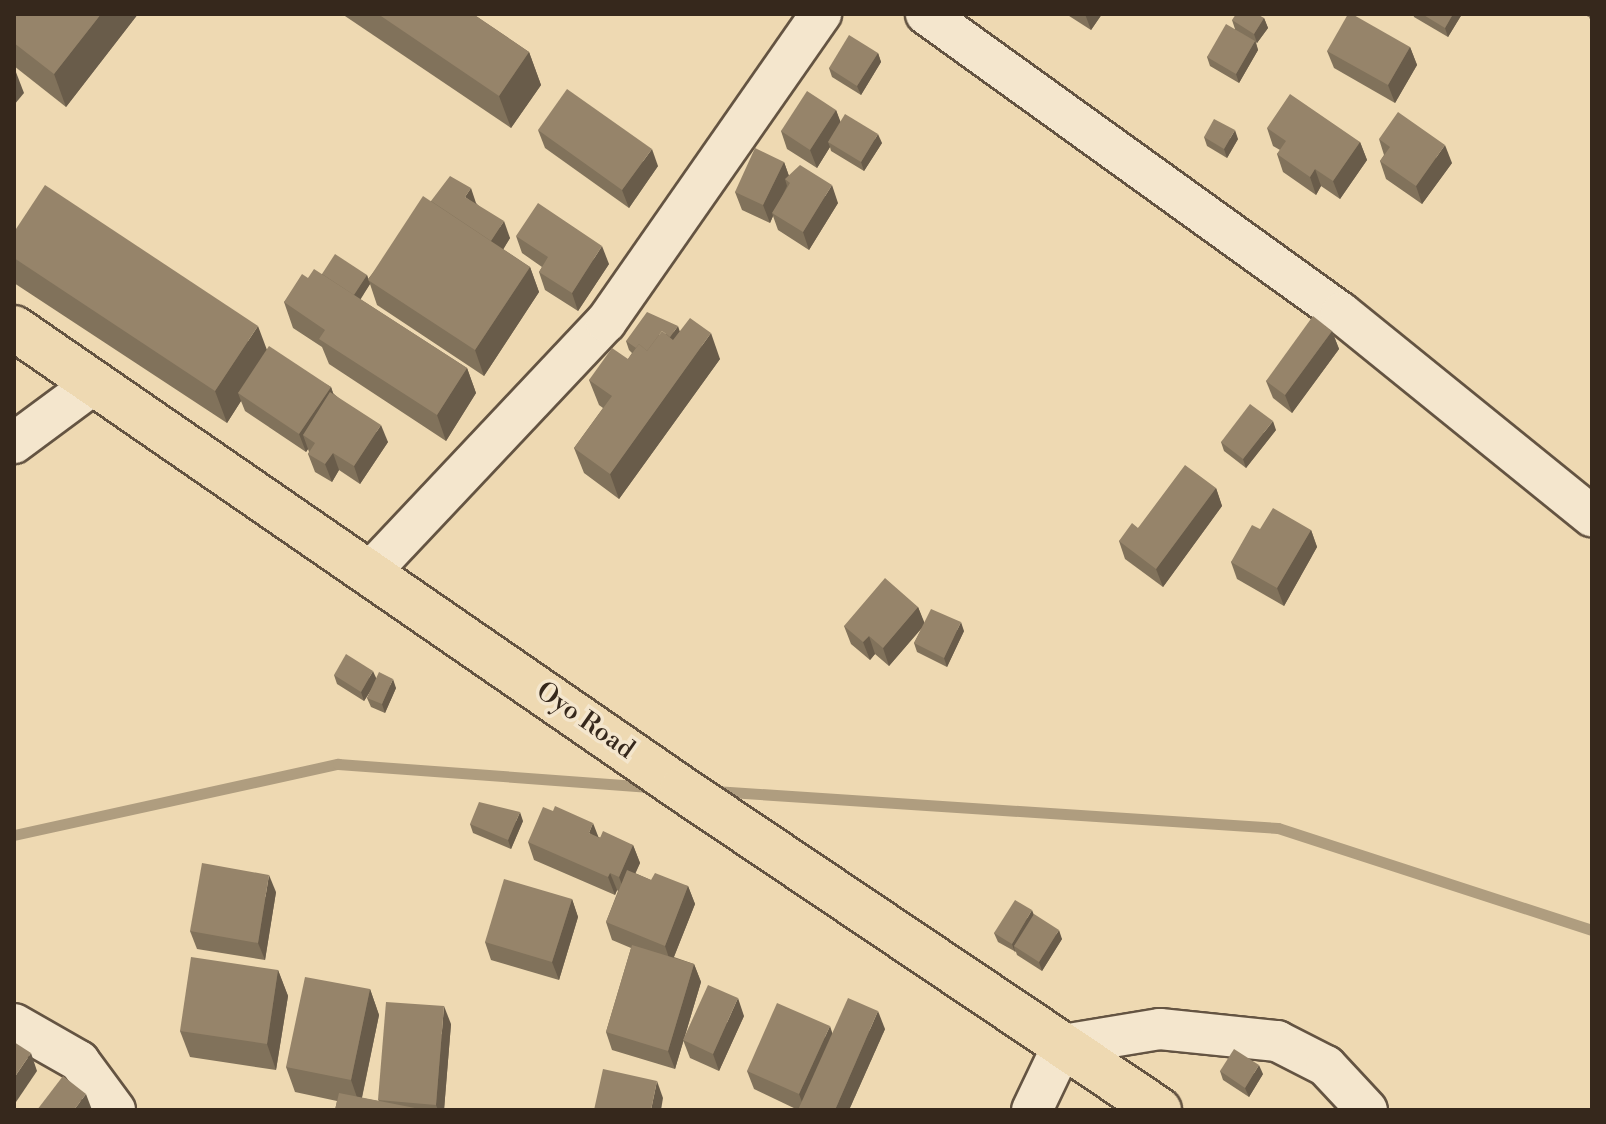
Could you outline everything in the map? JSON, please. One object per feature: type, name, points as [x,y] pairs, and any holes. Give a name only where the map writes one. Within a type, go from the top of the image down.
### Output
[{"type":"highway","name":"Oyo Road","points":[[14,328],[371,571],[682,789],[1159,1110]]},
{"type":"street","points":[[371,571],[606,322],[821,14]]},
{"type":"street","points":[[926,14],[1341,313],[1592,516]]},
{"type":"street","points":[[14,443],[95,383]]},
{"type":"street","points":[[14,1024],[79,1061],[115,1110]]},
{"type":"street","points":[[1032,1110],[1063,1045],[1160,1029],[1277,1041],[1326,1066],[1367,1110]]},
{"type":"building","points":[[14,14],[101,14],[54,74],[14,43]]},
{"type":"building","points":[[378,14],[473,14],[529,52],[499,96]]},
{"type":"building","points":[[1236,14],[1257,14],[1264,18],[1254,34],[1232,20]]},
{"type":"building","points":[[1348,14],[1410,47],[1388,85],[1327,51]]},
{"type":"building","points":[[1422,14],[1453,14],[1445,28]]},
{"type":"building","points":[[1226,24],[1255,41],[1236,74],[1207,57]]},
{"type":"building","points":[[849,35],[878,53],[857,86],[829,68]]},
{"type":"building","points":[[567,89],[652,149],[622,190],[538,130]]},
{"type":"building","points":[[807,91],[836,110],[810,150],[781,131]]},
{"type":"building","points":[[1290,94],[1360,142],[1333,181],[1315,169],[1310,177],[1277,154],[1286,141],[1267,128]]},
{"type":"building","points":[[1398,112],[1445,145],[1416,186],[1380,161],[1390,147],[1379,139]]},
{"type":"building","points":[[845,114],[878,134],[861,162],[828,142]]},
{"type":"building","points":[[1214,119],[1235,130],[1224,149],[1204,137]]},
{"type":"building","points":[[755,148],[784,162],[763,205],[735,192]]},
{"type":"building","points":[[800,165],[832,185],[803,232],[772,213],[790,183],[785,179]]},
{"type":"building","points":[[450,176],[471,188],[465,197],[504,221],[491,241],[431,201]]},
{"type":"building","points":[[45,185],[258,326],[215,391],[14,258],[14,232]]},
{"type":"building","points":[[423,196],[530,267],[475,350],[368,280]]},
{"type":"building","points":[[538,203],[602,246],[572,293],[539,272],[548,257],[516,236]]},
{"type":"building","points":[[335,254],[367,275],[354,295],[322,274]]},
{"type":"building","points":[[314,269],[467,368],[437,415],[319,339],[325,330],[284,302],[302,274],[308,278]]},
{"type":"building","points":[[647,312],[678,326],[670,337],[662,331],[647,351],[639,344],[636,348],[626,341]]},
{"type":"building","points":[[1313,316],[1332,331],[1285,395],[1266,381]]},
{"type":"building","points":[[690,318],[711,333],[610,474],[574,448],[612,396],[589,380],[612,348],[628,359],[639,344],[647,351],[662,331],[673,340]]},
{"type":"building","points":[[269,346],[331,387],[299,434],[238,393]]},
{"type":"building","points":[[330,392],[381,425],[354,466],[333,453],[325,464],[308,454],[315,443],[303,435]]},
{"type":"building","points":[[1250,404],[1273,421],[1243,459],[1221,442]]},
{"type":"building","points":[[1185,465],[1216,488],[1156,569],[1119,541],[1132,523],[1138,528]]},
{"type":"building","points":[[1273,508],[1311,530],[1277,588],[1231,562],[1252,525],[1260,529]]},
{"type":"building","points":[[885,578],[918,607],[883,648],[869,636],[863,642],[844,626]]},
{"type":"building","points":[[931,609],[961,622],[944,658],[914,643]]},
{"type":"building","points":[[346,654],[373,671],[361,692],[334,675]]},
{"type":"building","points":[[379,672],[393,679],[382,704],[367,698]]},
{"type":"building","points":[[479,802],[520,812],[508,840],[470,824]]},
{"type":"building","points":[[555,806],[593,823],[589,833],[600,838],[603,831],[633,845],[619,877],[610,873],[608,877],[528,842],[543,807],[553,811]]},
{"type":"building","points":[[202,863],[269,875],[258,943],[190,931]]},
{"type":"building","points":[[627,870],[651,880],[655,873],[688,886],[665,946],[606,922]]},
{"type":"building","points":[[504,879],[572,899],[552,962],[485,942]]},
{"type":"building","points":[[1015,900],[1032,910],[1012,944],[994,933]]},
{"type":"building","points":[[1034,914],[1059,930],[1039,962],[1014,946]]},
{"type":"building","points":[[632,945],[694,964],[668,1051],[606,1032]]},
{"type":"building","points":[[191,957],[278,970],[267,1044],[180,1031]]},
{"type":"building","points":[[305,977],[370,989],[351,1080],[286,1067]]},
{"type":"building","points":[[708,985],[738,998],[713,1054],[683,1040]]},
{"type":"building","points":[[848,998],[878,1011],[835,1110],[798,1110]]},
{"type":"building","points":[[386,1002],[444,1006],[436,1105],[378,1100]]},
{"type":"building","points":[[777,1003],[830,1026],[799,1094],[747,1071]]},
{"type":"building","points":[[14,1042],[31,1053],[14,1078]]},
{"type":"building","points":[[1234,1049],[1259,1065],[1245,1088],[1220,1071]]},
{"type":"building","points":[[603,1069],[657,1081],[651,1110],[594,1110]]},
{"type":"building","points":[[63,1076],[86,1094],[74,1110],[37,1110]]},
{"type":"building","points":[[339,1093],[425,1110],[335,1110]]},
{"type":"waterway","points":[[14,835],[338,764],[653,787]]},
{"type":"waterway","points":[[714,791],[1278,828],[1592,930]]}]
